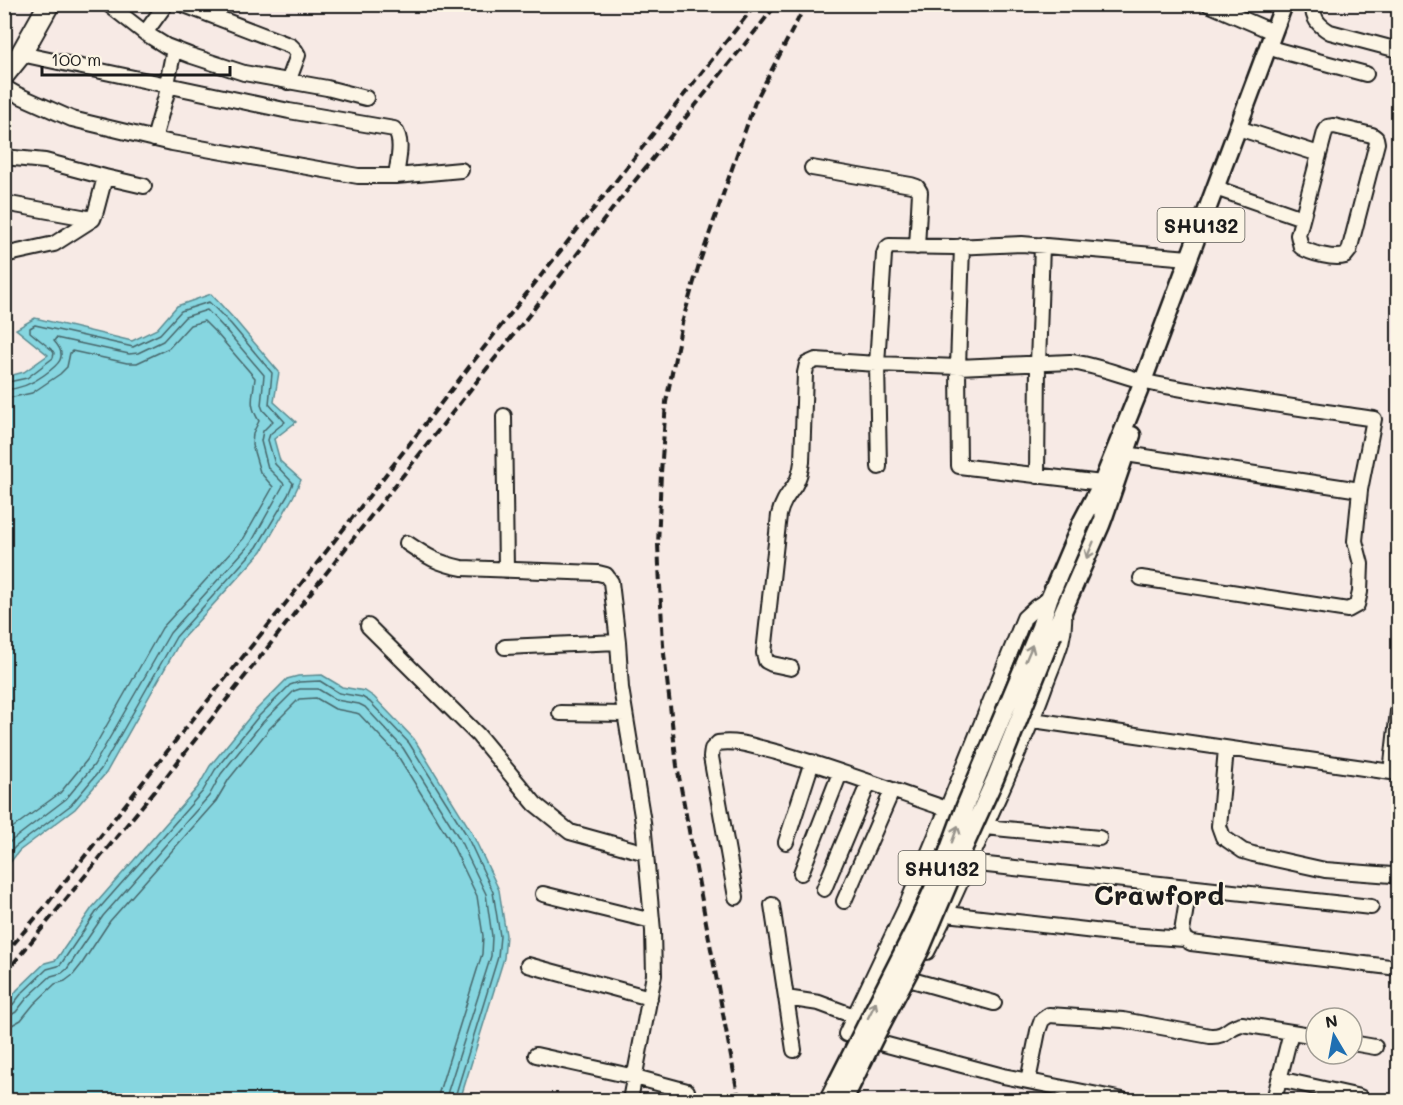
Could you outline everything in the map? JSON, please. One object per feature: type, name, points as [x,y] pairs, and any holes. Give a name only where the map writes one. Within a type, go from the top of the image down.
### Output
[{"type":"highway","points":[[4,75],[34,4]]},
{"type":"highway","points":[[13,53],[50,4]]},
{"type":"main road","name":"SHU132","points":[[828,1101],[939,876],[965,806],[1047,631],[1064,611],[1097,512],[1102,483],[1146,382],[1189,258],[1243,130],[1284,4]]},
{"type":"main road","points":[[1273,43],[1293,4]]},
{"type":"main road","points":[[1097,512],[1126,454],[1146,382],[1172,329],[1220,189]]},
{"type":"main road","name":"SHU132","points":[[844,1101],[921,949],[995,779],[1047,631],[1049,599],[1082,521],[1097,512]]},
{"type":"street","points":[[108,4],[146,33],[174,49],[244,73],[327,88],[366,98]]},
{"type":"street","points":[[146,33],[166,4]]},
{"type":"street","points":[[182,4],[291,46],[298,56],[288,82]]},
{"type":"street","points":[[219,18],[226,4]]},
{"type":"street","points":[[1208,4],[1273,43],[1366,74]]},
{"type":"street","points":[[1313,4],[1315,19],[1321,27],[1330,32],[1398,50]]},
{"type":"street","points":[[154,139],[168,85],[174,49]]},
{"type":"street","points":[[13,53],[289,111],[394,129],[399,134],[400,141],[396,176]]},
{"type":"street","points":[[4,87],[72,119],[172,143],[358,176],[396,176],[461,170]]},
{"type":"street","points":[[1334,126],[1376,138],[1376,148],[1349,251],[1345,256],[1334,257],[1301,247],[1298,235],[1319,154],[1325,132],[1334,126]]},
{"type":"street","points":[[1243,130],[1319,154]]},
{"type":"street","points":[[4,157],[45,161],[144,186]]},
{"type":"street","points":[[812,168],[917,187],[920,192],[917,247]]},
{"type":"street","points":[[4,255],[54,244],[93,219],[105,177]]},
{"type":"street","points":[[1220,189],[1302,218]]},
{"type":"street","points":[[4,203],[93,219]]},
{"type":"street","points":[[879,467],[877,364],[886,249],[889,246],[1022,244],[1189,258]]},
{"type":"street","points":[[1037,476],[1042,245]]},
{"type":"street","points":[[962,246],[958,367],[959,466],[1102,483]]},
{"type":"street","points":[[790,668],[766,661],[764,653],[779,515],[781,505],[800,473],[805,373],[807,364],[816,360],[958,367],[1086,363],[1146,382],[1374,419],[1360,490],[1355,541],[1361,564],[1357,605],[1348,610],[1141,578]]},
{"type":"street","points":[[504,416],[506,570]]},
{"type":"street","points":[[1126,454],[1360,490]]},
{"type":"street","points":[[407,543],[430,559],[445,565],[462,568],[598,573],[606,575],[611,582],[621,688],[644,822],[654,975],[630,1101]]},
{"type":"street","points":[[1049,599],[1036,606],[1024,618],[905,909],[846,1034],[1028,1081],[1123,1101]]},
{"type":"street","points":[[851,1101],[947,914],[1033,720],[1062,643],[1064,611]]},
{"type":"street","points":[[368,626],[478,735],[535,804],[570,832],[646,853]]},
{"type":"street","points":[[505,647],[618,642]]},
{"type":"street","points":[[1033,720],[1395,773],[1398,711]]},
{"type":"street","points":[[561,713],[625,714]]},
{"type":"street","points":[[736,897],[711,757],[712,749],[718,743],[737,741],[812,762],[947,809]]},
{"type":"street","points":[[1226,749],[1219,826],[1223,837],[1243,851],[1325,870],[1398,874]]},
{"type":"street","points":[[786,842],[812,762]]},
{"type":"street","points":[[801,873],[840,772]]},
{"type":"street","points":[[824,889],[869,782]]},
{"type":"street","points":[[844,901],[892,791]]},
{"type":"street","points":[[985,827],[1099,838]]},
{"type":"street","points":[[969,863],[1371,907]]},
{"type":"street","points":[[1184,939],[1182,932],[1189,888]]},
{"type":"street","points":[[543,894],[652,921]]},
{"type":"street","points":[[772,905],[794,1050]]},
{"type":"street","points":[[947,914],[1184,939],[1191,943],[1398,968]]},
{"type":"street","points":[[528,965],[650,998]]},
{"type":"street","points":[[912,980],[994,1003]]},
{"type":"street","points":[[786,998],[819,1003],[854,1016]]},
{"type":"street","points":[[1028,1081],[1038,1031],[1042,1020],[1049,1015],[1123,1020],[1217,1037],[1234,1025],[1242,1024],[1304,1034]]},
{"type":"street","points":[[1274,1101],[1291,1032]]},
{"type":"street","points":[[1364,1045],[1375,1047]]},
{"type":"street","points":[[537,1055],[687,1091]]},
{"type":"street","points":[[1279,1079],[1360,1097]]},
{"type":"water","points":[[211,294],[279,372],[274,402],[296,422],[274,439],[280,461],[301,480],[262,551],[181,640],[106,773],[75,809],[19,851],[5,869],[5,377],[24,372],[48,355],[16,329],[35,318],[132,341],[157,329],[177,306]]},
{"type":"water","points":[[322,675],[342,687],[365,691],[374,697],[414,739],[471,831],[499,890],[506,935],[504,958],[460,1100],[5,1100],[5,1006],[17,990],[45,963],[56,960],[92,908],[198,787],[210,766],[253,713],[287,679]]},
{"type":"railway","points":[[4,955],[44,908],[294,593],[493,336],[756,4]]},
{"type":"railway","points":[[4,975],[165,778],[625,193],[777,4]]},
{"type":"railway","points":[[739,1100],[677,766],[663,645],[658,545],[661,473],[666,402],[682,323],[700,261],[755,102],[806,4]]},
{"type":"district","name":"Crawford","points":[[1159,894]]}]
